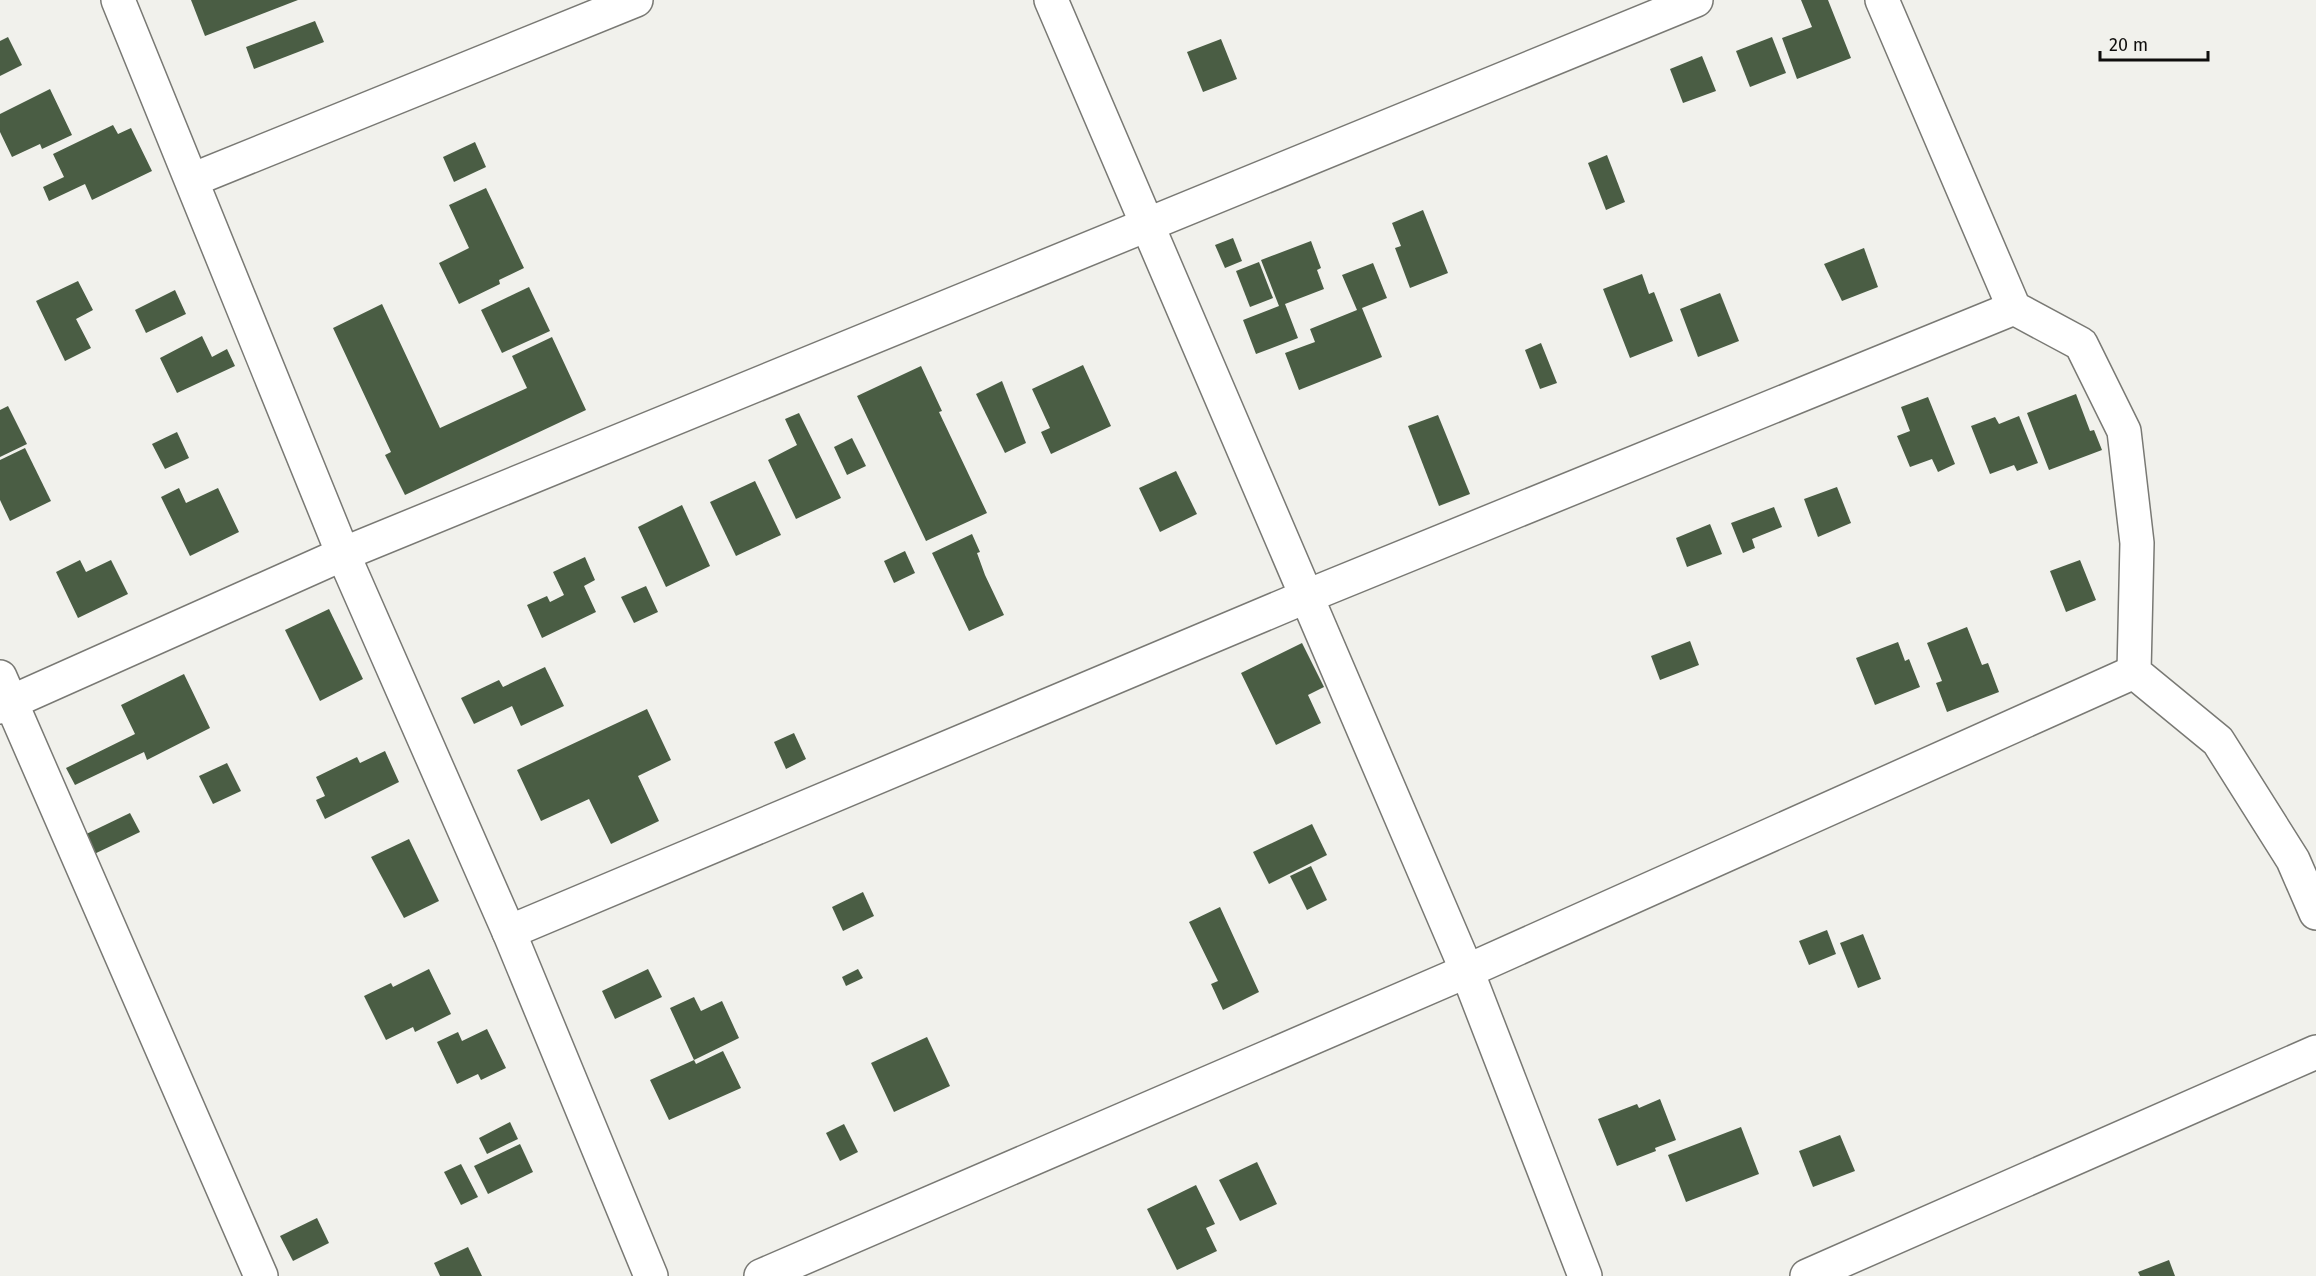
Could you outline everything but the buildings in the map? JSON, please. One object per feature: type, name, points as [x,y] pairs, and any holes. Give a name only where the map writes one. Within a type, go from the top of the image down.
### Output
[{"type":"street","points":[[118,0],[343,554],[509,932],[651,1276]]},
{"type":"street","points":[[192,180],[636,0]]},
{"type":"street","points":[[1051,0],[1467,972],[1585,1276]]},
{"type":"street","points":[[261,1276],[3,696],[343,554],[1149,226],[1696,0]]},
{"type":"street","points":[[1882,0],[2014,308],[2081,344],[2124,431],[2137,543],[2134,672]]},
{"type":"street","points":[[509,932],[1305,597],[2014,308]]},
{"type":"street","points":[[2134,672],[2218,741],[2292,860],[2316,913]]},
{"type":"street","points":[[761,1276],[1467,972],[2134,672]]},
{"type":"street","points":[[1807,1276],[2316,1052]]}]
